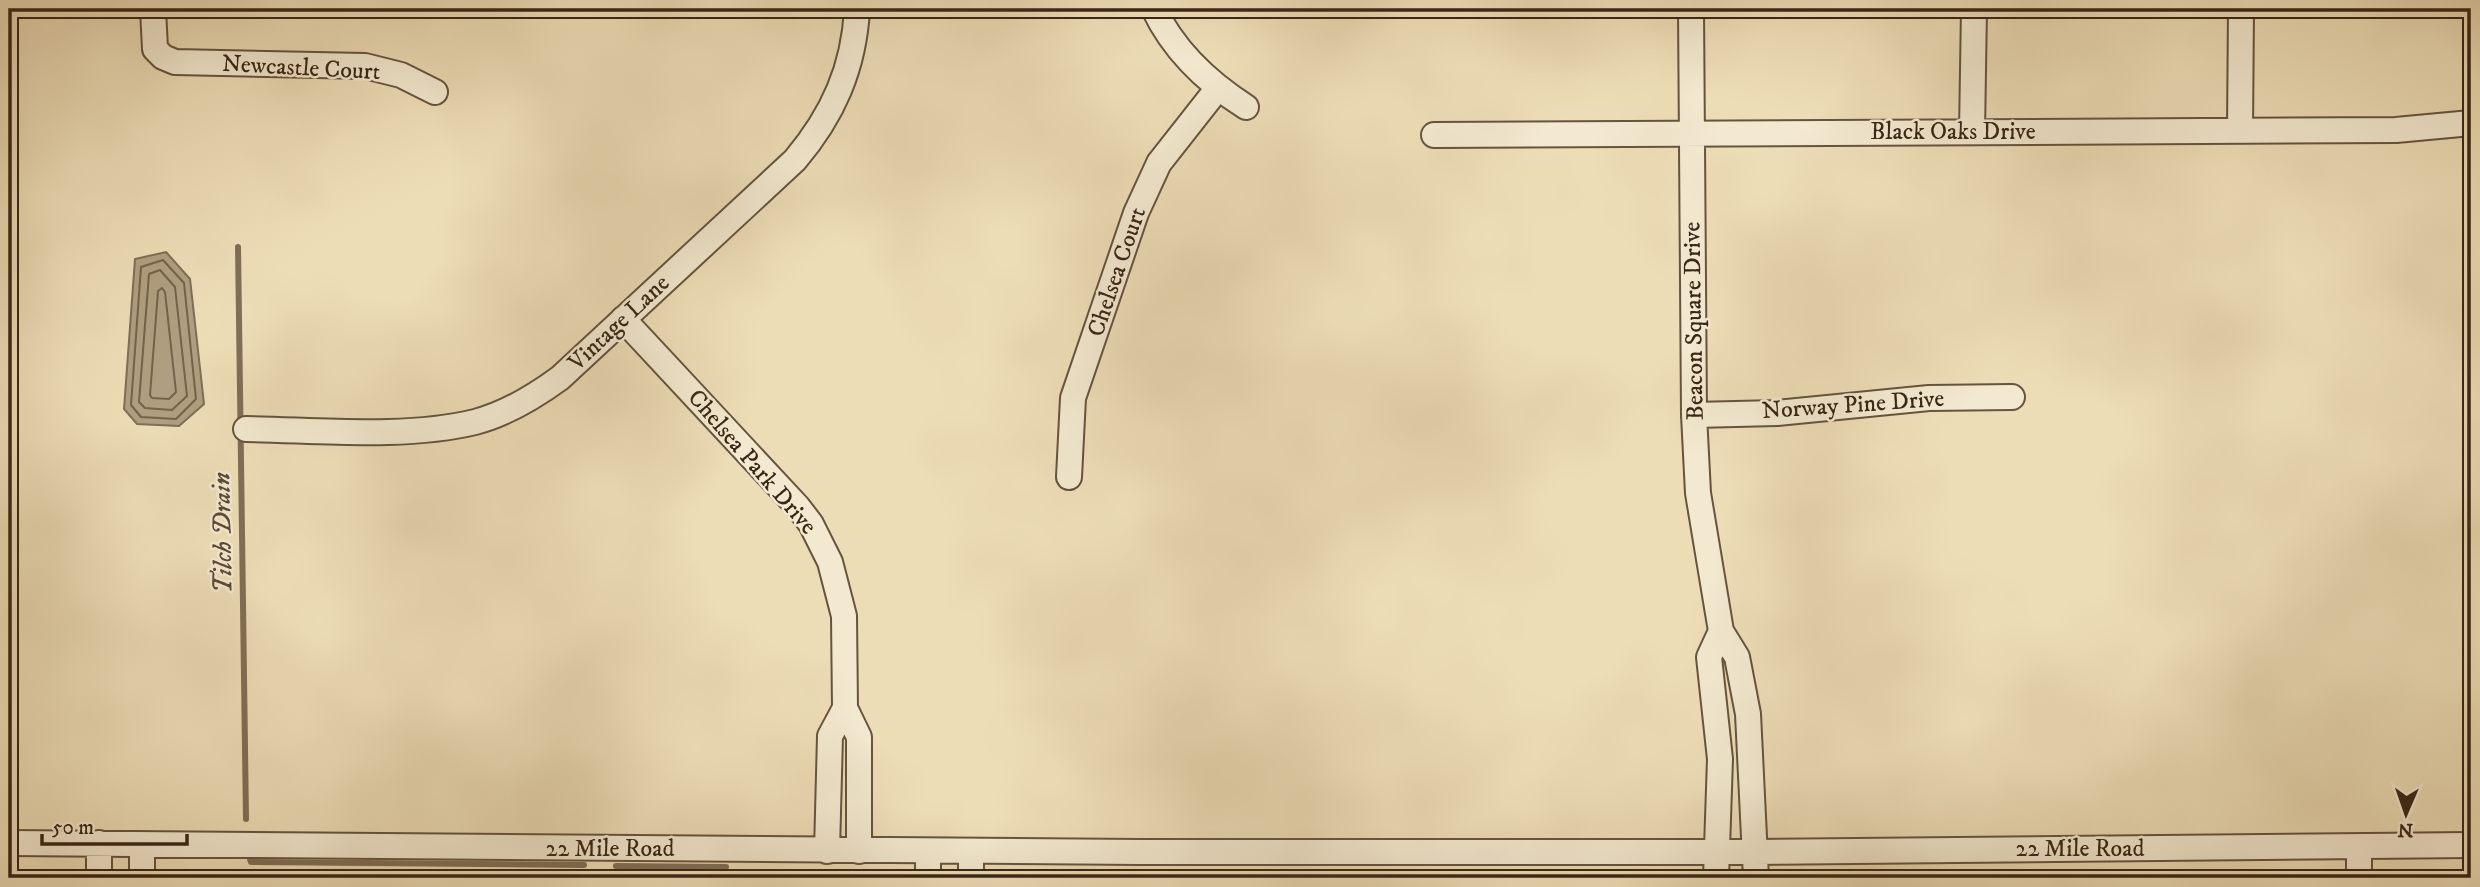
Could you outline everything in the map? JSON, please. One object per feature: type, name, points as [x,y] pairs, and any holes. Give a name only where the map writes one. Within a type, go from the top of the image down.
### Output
[{"type":"street","name":"Newcastle Court","points":[[153,9],[155,49],[163,57],[185,64],[365,66],[401,75],[435,92]]},
{"type":"street","name":"Vintage Lane","points":[[246,429],[399,430],[477,421],[520,404],[541,392],[795,160],[813,139],[839,95],[853,48],[856,9]]},
{"type":"street","points":[[1154,9],[1182,53],[1218,88],[1246,107]]},
{"type":"street","name":"Beacon Square Drive","points":[[1691,9],[1694,415],[1699,493],[1721,631],[1737,657],[1748,714],[1756,878]]},
{"type":"street","points":[[1972,132],[1974,9]]},
{"type":"street","points":[[2240,131],[2241,9]]},
{"type":"street","name":"Chelsea Court","points":[[1069,477],[1073,398],[1136,213],[1165,153],[1218,88]]},
{"type":"street","name":"Black Oaks Drive","points":[[1434,135],[2396,130],[2471,123]]},
{"type":"street","name":"Chelsea Park Drive","points":[[624,319],[798,507],[816,533],[830,562],[844,616],[845,708],[859,737],[859,851]]},
{"type":"street","name":"Norway Pine Drive","points":[[1694,415],[1799,411],[1929,398],[2012,397]]},
{"type":"street","name":"Beacon Square Drive","points":[[1716,878],[1719,741],[1709,657],[1721,631]]},
{"type":"street","name":"Chelsea Park Drive","points":[[827,850],[830,736],[845,708]]},
{"type":"street","name":"22 Mile Road","points":[[9,843],[971,852],[1754,852],[2471,845]]},
{"type":"street","points":[[99,843],[99,878]]},
{"type":"street","points":[[142,846],[142,878]]},
{"type":"street","points":[[2359,847],[2359,878]]},
{"type":"street","points":[[928,851],[928,878]]},
{"type":"street","points":[[971,852],[971,878]]},
{"type":"water","points":[[166,252],[190,279],[204,404],[179,426],[137,424],[124,409],[135,259]]},
{"type":"waterway","name":"Tilch Drain","points":[[238,247],[246,819]]},
{"type":"waterway","name":"Tilch Drain","points":[[250,859],[251,862],[584,865]]},
{"type":"waterway","name":"Tilch Drain","points":[[616,866],[726,867]]}]
